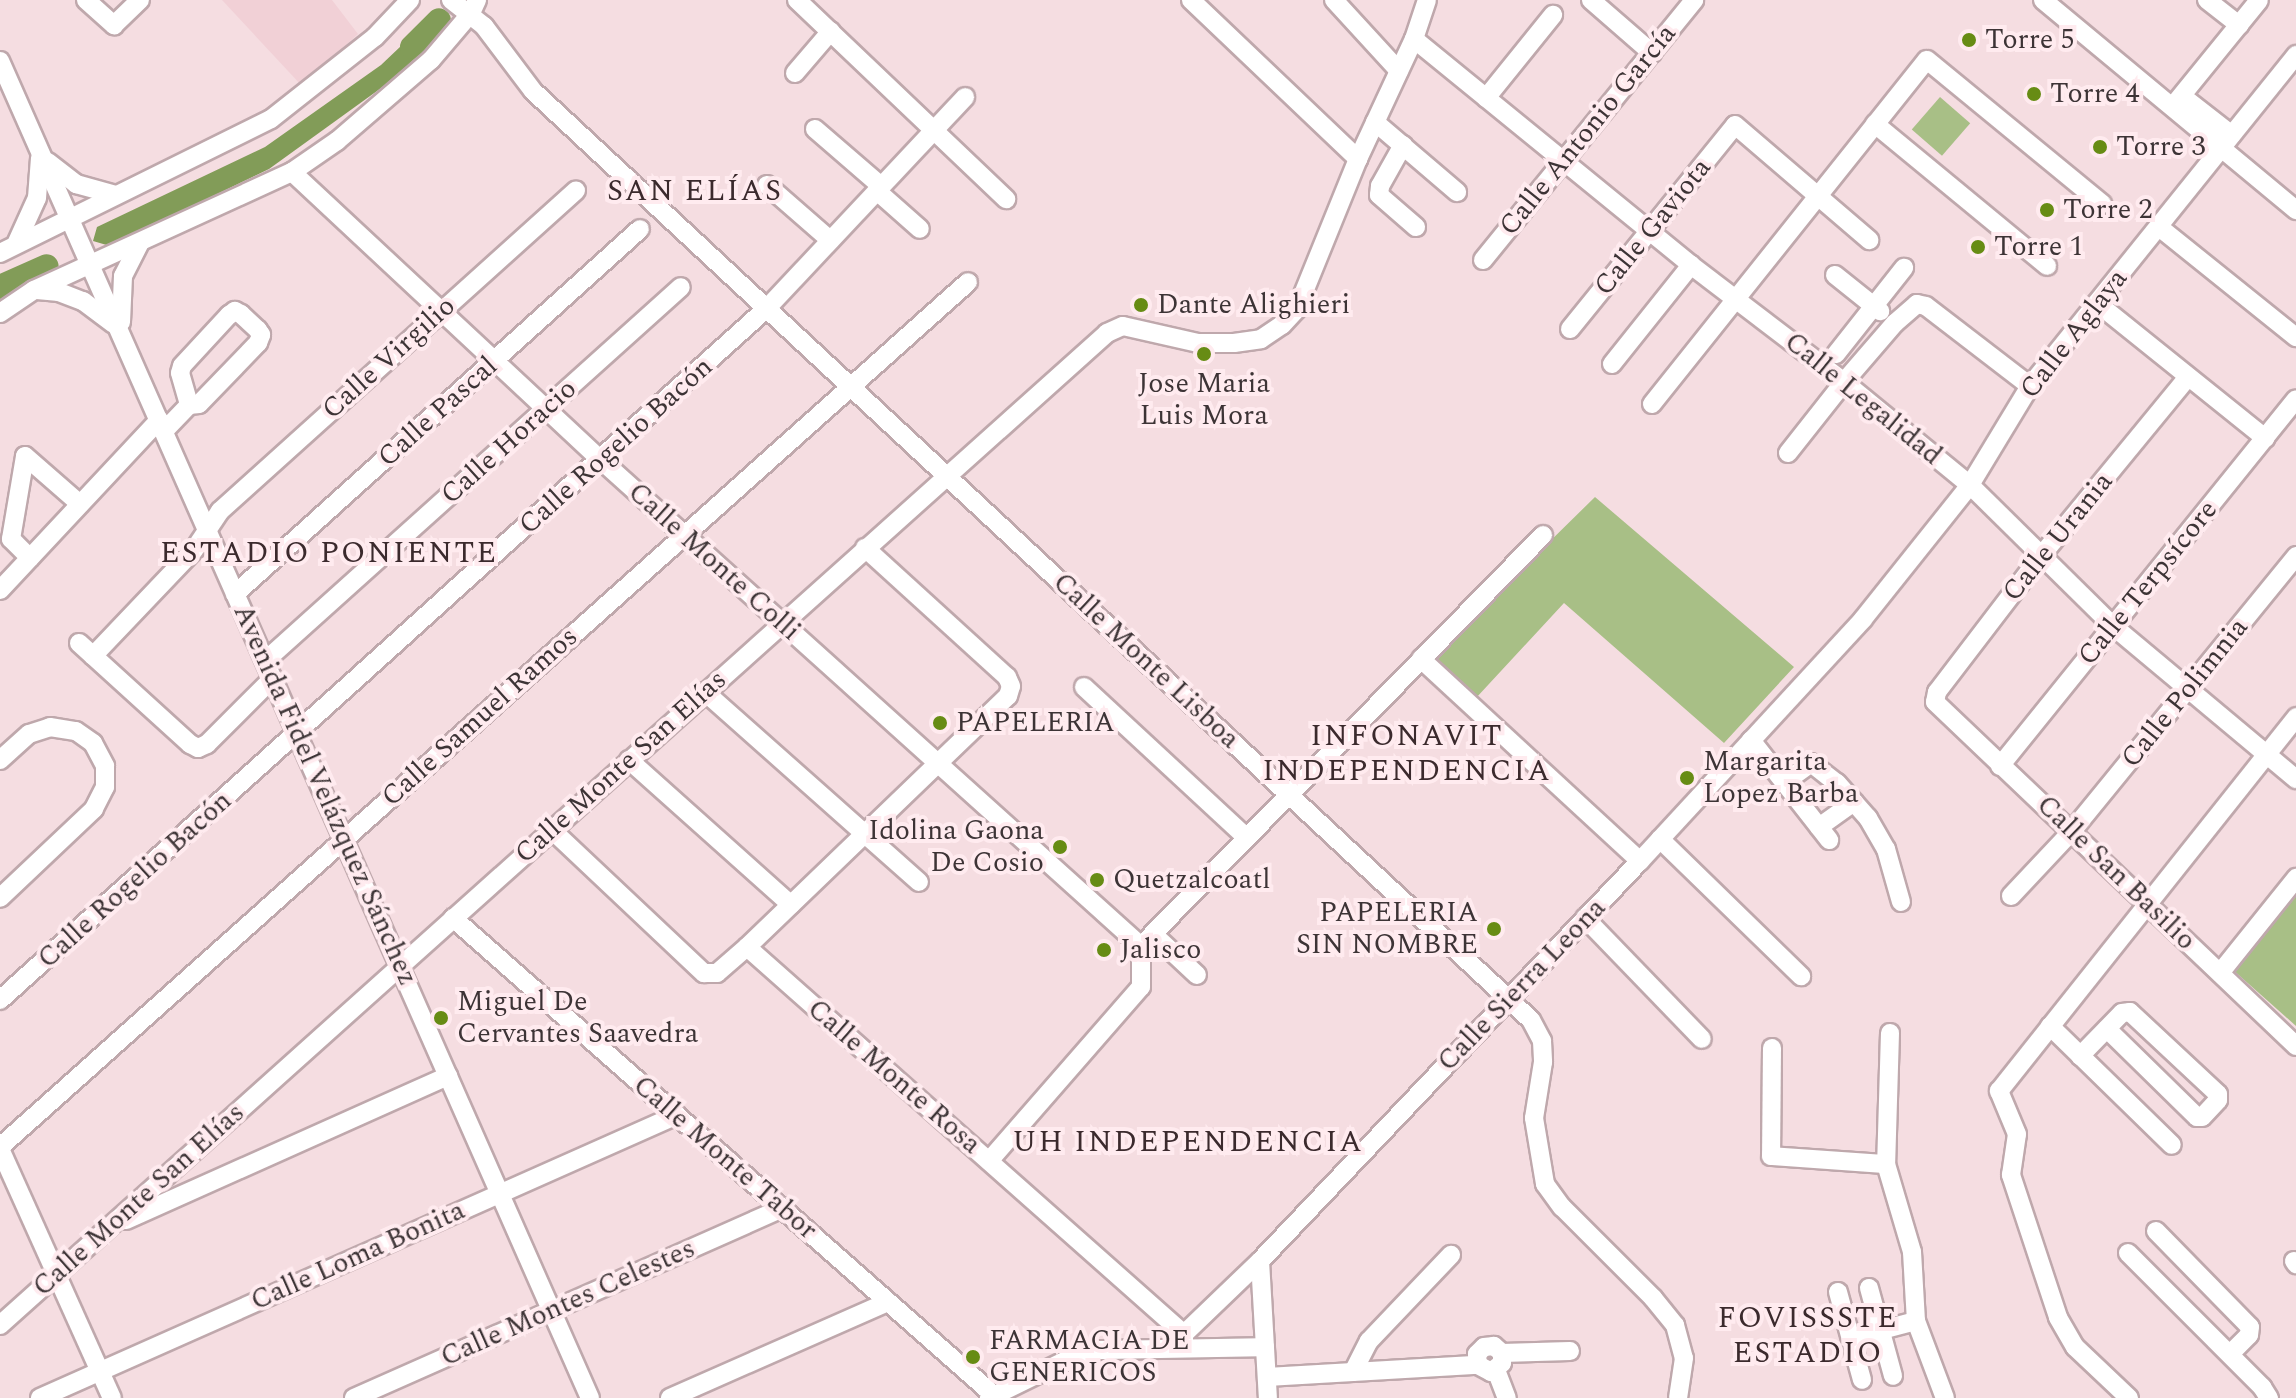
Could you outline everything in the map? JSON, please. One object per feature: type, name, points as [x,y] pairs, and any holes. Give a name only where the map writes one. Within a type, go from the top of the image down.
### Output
[{"type":"street","points":[[86,0],[114,25],[140,0]]},
{"type":"street","points":[[0,253],[271,119],[375,37],[410,0]]},
{"type":"street","name":"Calle Monte Lisboa","points":[[451,0],[474,6],[533,91],[1531,1020],[1542,1041],[1543,1062],[1534,1118],[1545,1184],[1562,1207],[1653,1298],[1675,1325],[1684,1358],[1678,1398]]},
{"type":"street","points":[[797,0],[932,132],[1006,199]]},
{"type":"street","points":[[1191,0],[1358,159],[1414,39],[1427,0]]},
{"type":"street","points":[[1334,0],[1399,71]]},
{"type":"street","points":[[1591,0],[1652,53]]},
{"type":"street","name":"Calle Antonio García","points":[[1483,260],[1694,0]]},
{"type":"street","points":[[2043,0],[2227,141],[2296,210]]},
{"type":"street","points":[[2207,0],[2239,25]]},
{"type":"street","points":[[2177,101],[2259,0]]},
{"type":"street","points":[[0,313],[34,290],[292,172],[337,141],[410,79],[474,6]]},
{"type":"street","points":[[1486,98],[1553,15]]},
{"type":"street","points":[[795,73],[831,31]]},
{"type":"street","name":"Calle Legalidad","points":[[1414,39],[1691,265],[1844,382],[1970,485],[2113,626],[2296,779]]},
{"type":"street","points":[[1652,404],[1927,60],[2102,204]]},
{"type":"street","name":"Calle Aglaya","points":[[1863,619],[1970,485],[2030,386],[2294,60]]},
{"type":"street","name":"Avenida Fidel Velázquez Sánchez","points":[[0,61],[590,1398]]},
{"type":"street","name":"Calle Rogelio Bacón","points":[[0,1000],[768,307],[965,97]]},
{"type":"street","points":[[1375,122],[1457,192]]},
{"type":"street","points":[[1875,124],[2047,266]]},
{"type":"street","name":"Calle Gaviota","points":[[1570,329],[1735,125],[1817,196]]},
{"type":"street","points":[[815,129],[920,229]]},
{"type":"street","points":[[1403,145],[1380,186],[1379,195],[1416,227]]},
{"type":"street","points":[[39,151],[56,170],[76,184],[116,195]]},
{"type":"street","points":[[17,242],[37,198],[39,151]]},
{"type":"street","name":"Calle Monte San Elías","points":[[0,1325],[946,474],[1115,327],[1140,329],[1198,343],[1222,343],[1261,339],[1282,325],[1297,309],[1358,159]]},
{"type":"street","name":"Calle Monte Colli","points":[[292,172],[601,460],[938,764],[1147,940],[1197,975]]},
{"type":"street","points":[[767,185],[830,240]]},
{"type":"street","name":"Calle Virgilio","points":[[93,656],[194,550],[220,511],[576,191]]},
{"type":"street","points":[[1817,196],[1869,240]]},
{"type":"street","points":[[2159,227],[2296,337]]},
{"type":"street","name":"Calle Pascal","points":[[235,594],[640,229]]},
{"type":"street","points":[[125,340],[120,314],[121,288],[128,264],[140,243]]},
{"type":"street","points":[[1612,364],[1691,265]]},
{"type":"street","points":[[1836,354],[1904,268]]},
{"type":"street","points":[[1835,275],[1895,323]]},
{"type":"street","name":"Calle Samuel Ramos","points":[[0,1148],[683,533],[968,282]]},
{"type":"street","name":"Calle Horacio","points":[[93,656],[190,744],[198,748],[207,744],[269,670],[546,409],[681,287]]},
{"type":"street","points":[[34,290],[59,292],[83,301],[107,317],[125,340]]},
{"type":"street","points":[[2097,303],[2265,438]]},
{"type":"street","points":[[1788,453],[1895,323],[1917,304],[1926,306],[2030,386]]},
{"type":"street","points":[[0,590],[80,504],[161,426],[189,405],[199,404],[258,343],[261,335],[241,314],[235,311],[229,315],[182,366],[180,373],[189,405]]},
{"type":"street","name":"Calle Urania","points":[[1935,702],[1937,692],[2041,556],[2188,377]]},
{"type":"street","name":"Calle Terpsícore","points":[[2000,766],[2296,399]]},
{"type":"street","points":[[30,558],[11,539],[25,456],[80,504]]},
{"type":"street","points":[[989,1161],[1141,987],[1147,940],[1543,535]]},
{"type":"street","points":[[552,830],[711,976],[747,947],[1008,696],[1011,686],[1007,677],[865,548]]},
{"type":"street","name":"Calle Polimnia","points":[[2011,896],[2072,831],[2296,556]]},
{"type":"street","name":"Calle Sierra Leona","points":[[1184,1341],[1640,861],[1863,619]]},
{"type":"street","points":[[79,643],[93,656]]},
{"type":"street","points":[[1421,659],[1640,861]]},
{"type":"street","points":[[1084,687],[1246,837]]},
{"type":"street","points":[[705,692],[919,882]]},
{"type":"street","name":"Calle San Basilio","points":[[1935,702],[2296,1046]]},
{"type":"street","points":[[2129,1398],[2075,1347],[2058,1317],[2011,1175],[2017,1134],[1999,1091],[2146,902],[2296,717]]},
{"type":"street","points":[[0,760],[29,734],[50,727],[76,731],[93,743],[105,766],[105,787],[94,809],[0,898]]},
{"type":"street","points":[[1751,740],[1824,834],[1854,802]]},
{"type":"street","points":[[629,760],[791,905]]},
{"type":"street","points":[[1785,782],[1811,763],[1854,802],[1886,849],[1901,902]]},
{"type":"street","points":[[1660,839],[1801,976]]},
{"type":"street","points":[[2220,973],[2296,878]]},
{"type":"street","name":"Calle Monte Tabor","points":[[453,918],[993,1397]]},
{"type":"street","points":[[1585,918],[1702,1039]]},
{"type":"street","name":"Calle Monte Rosa","points":[[747,947],[989,1161],[1184,1341]]},
{"type":"street","points":[[2080,1056],[2122,1013],[2130,1012],[2218,1094],[2218,1100],[2202,1117],[2197,1117],[2107,1029]]},
{"type":"street","points":[[2050,1026],[2172,1145]]},
{"type":"street","points":[[1890,1033],[1886,1164],[1912,1252],[1916,1321],[1945,1398]]},
{"type":"street","points":[[1772,1048],[1771,1156],[1886,1164]]},
{"type":"street","points":[[109,1227],[448,1076]]},
{"type":"street","name":"Calle Loma Bonita","points":[[40,1398],[677,1115]]},
{"type":"street","points":[[0,1148],[112,1398]]},
{"type":"street","name":"Calle Montes Celestes","points":[[354,1398],[782,1208]]},
{"type":"street","points":[[2156,1231],[2250,1327],[2249,1335],[2230,1354]]},
{"type":"street","points":[[2128,1253],[2230,1354],[2269,1398]]},
{"type":"street","points":[[1353,1372],[1369,1341],[1451,1255]]},
{"type":"street","points":[[1260,1261],[1268,1398]]},
{"type":"street","points":[[1869,1288],[1893,1376]]},
{"type":"street","points":[[1838,1292],[1862,1380]]},
{"type":"street","points":[[670,1398],[888,1302]]},
{"type":"street","points":[[1851,1338],[1916,1321]]},
{"type":"street","points":[[993,1397],[1081,1353],[1184,1341],[1265,1347]]},
{"type":"street","points":[[1267,1377],[1492,1363],[1570,1351]]},
{"type":"street","points":[[1492,1363],[1507,1398]]},
{"type":"shaded area","points":[[222,0],[332,0],[358,34],[302,86]]},
{"type":"shaded area","points":[[436,24],[435,39],[395,78],[269,169],[110,246],[93,241],[97,227],[265,147],[381,65],[421,27]]},
{"type":"shaded area","points":[[1940,97],[1970,123],[1942,156],[1912,129]]},
{"type":"shaded area","points":[[29,265],[44,268],[35,280],[0,300],[0,279]]},
{"type":"shaded area","points":[[1595,497],[1794,667],[1724,743],[1564,603],[1476,698],[1433,656]]},
{"type":"shaded area","points":[[2296,888],[2296,1026],[2233,970]]},
{"type":"waterway","points":[[412,47],[439,20]]},
{"type":"waterway","points":[[0,287],[47,266]]},
{"type":"place","name":"Torre 5","points":[[1969,40]]},
{"type":"place","name":"Torre 4","points":[[2034,94]]},
{"type":"place","name":"Torre 3","points":[[2100,147]]},
{"type":"place","name":"Torre 2","points":[[2047,210]]},
{"type":"place","name":"Torre 1","points":[[1978,247]]},
{"type":"place","name":"Dante Alighieri","points":[[1141,305]]},
{"type":"place","name":"Jose Maria Luis Mora","points":[[1204,354]]},
{"type":"place","name":"PAPELERIA","points":[[940,723]]},
{"type":"place","name":"Margarita Lopez Barba","points":[[1687,778]]},
{"type":"place","name":"Idolina Gaona De Cosio","points":[[1060,847]]},
{"type":"place","name":"Quetzalcoatl","points":[[1097,880]]},
{"type":"place","name":"PAPELERIA SIN NOMBRE","points":[[1494,929]]},
{"type":"place","name":"Jalisco","points":[[1104,950]]},
{"type":"place","name":"Miguel De Cervantes Saavedra","points":[[441,1018]]},
{"type":"place","name":"FARMACIA DE GENERICOS","points":[[973,1357]]},
{"type":"district","name":"SAN ELÍAS","points":[[695,191]]},
{"type":"district","name":"ESTADIO PONIENTE","points":[[329,553]]},
{"type":"district","name":"INFONAVIT INDEPENDENCIA","points":[[1407,753]]},
{"type":"district","name":"UH INDEPENDENCIA","points":[[1188,1142]]},
{"type":"district","name":"FOVISSSTE ESTADIO","points":[[1808,1335]]}]
